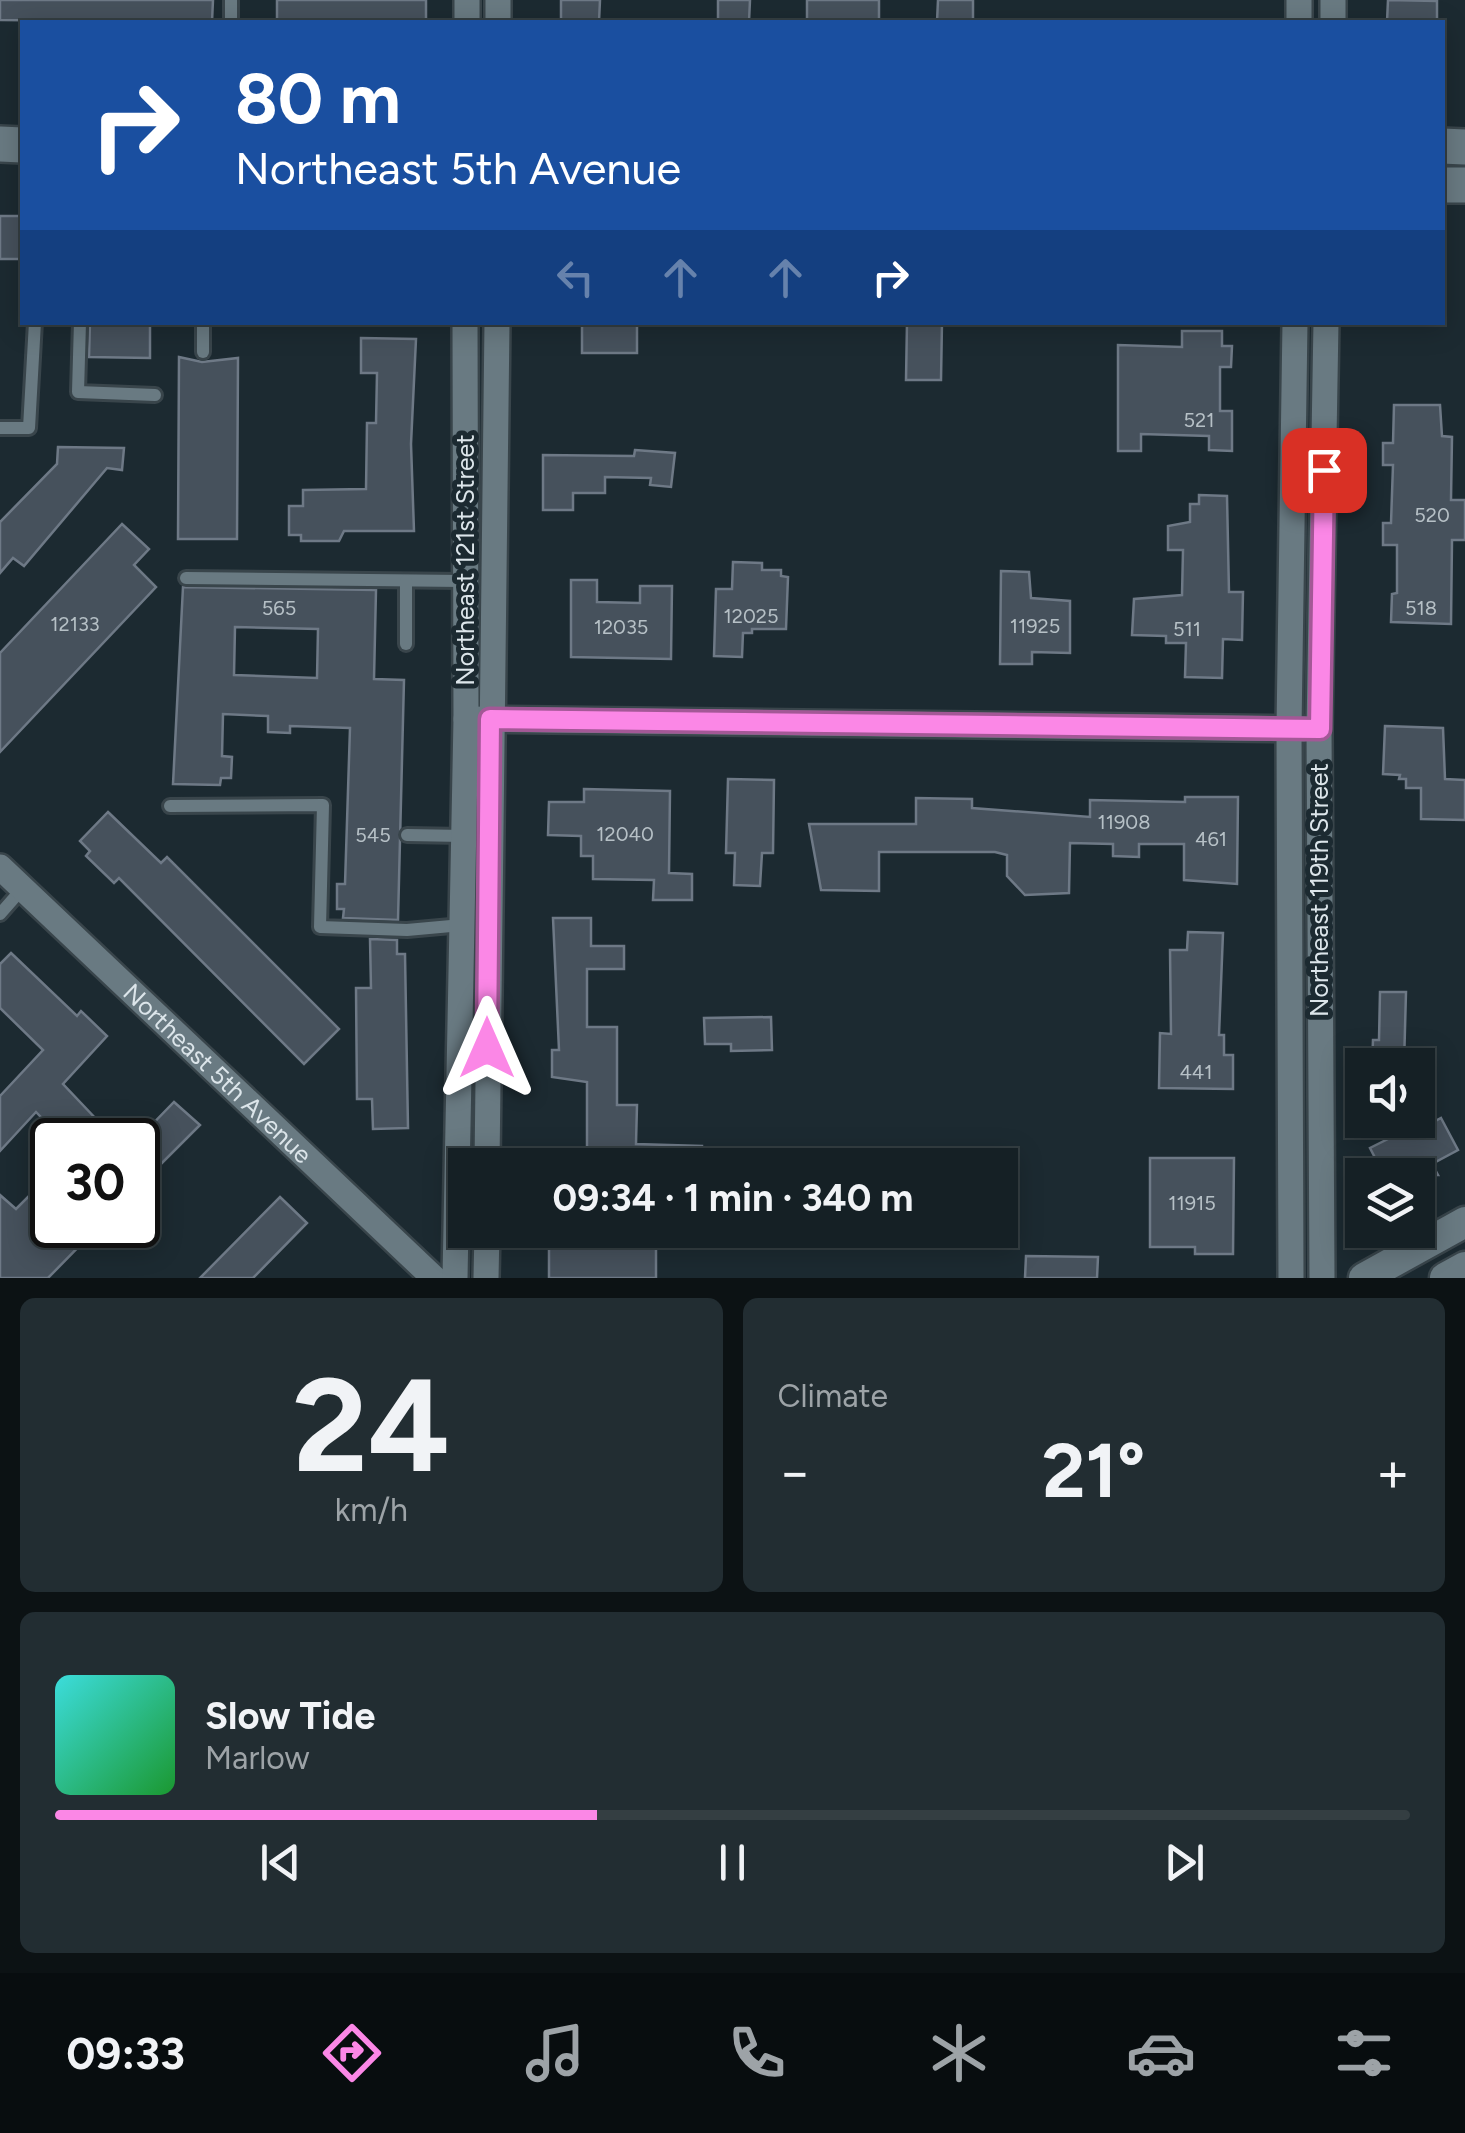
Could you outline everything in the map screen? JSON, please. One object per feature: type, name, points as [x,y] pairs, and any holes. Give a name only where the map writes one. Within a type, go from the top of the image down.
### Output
[{"type":"street","name":"Northeast 121st Street","points":[[455,1278],[464,836],[478,719],[465,670],[464,325]]},
{"type":"street","name":"Northeast 121st Street","points":[[487,1148],[478,719],[497,325]]},
{"type":"street","name":"Northeast 119th Street","points":[[1291,1278],[1289,729],[1295,325]]},
{"type":"street","name":"Northeast 119th Street","points":[[1322,1278],[1320,729],[1326,325]]},
{"type":"street","points":[[478,719],[1320,729]]},
{"type":"street","name":"Northeast 5th Avenue","points":[[0,867],[434,1278]]},
{"type":"street","points":[[1364,1278],[1465,1222]]},
{"type":"street","points":[[486,1248],[486,1278]]},
{"type":"street","points":[[1445,1278],[1465,1268]]},
{"type":"lane","points":[[0,428],[29,428],[35,325]]},
{"type":"lane","points":[[80,325],[78,392],[155,395]]},
{"type":"lane","points":[[202,352],[203,325]]},
{"type":"lane","points":[[186,578],[462,581]]},
{"type":"lane","points":[[406,581],[406,644]]},
{"type":"lane","points":[[170,806],[323,805],[320,927],[406,930],[462,926]]},
{"type":"lane","points":[[408,836],[464,836]]},
{"type":"lane","points":[[0,914],[22,888]]},
{"type":"building","points":[[0,0],[213,0],[212,20],[0,20]]},
{"type":"building","points":[[277,0],[426,0],[426,20],[277,20]]},
{"type":"building","points":[[561,0],[600,0],[599,20],[561,20]]},
{"type":"building","points":[[718,0],[750,0],[749,20],[718,20]]},
{"type":"building","points":[[807,0],[879,0],[879,20],[807,20]]},
{"type":"building","points":[[938,0],[973,0],[973,20],[937,20]]},
{"type":"building","points":[[1388,0],[1437,1],[1437,20],[1387,20]]},
{"type":"building","points":[[0,216],[20,216],[20,259],[0,259]]},
{"type":"building","points":[[90,325],[150,325],[150,358],[89,357]]},
{"type":"building","points":[[582,325],[637,325],[637,353],[582,353]]},
{"type":"building","points":[[907,325],[942,325],[941,380],[906,380]]},
{"type":"building","points":[[1182,331],[1222,331],[1222,346],[1232,346],[1231,367],[1220,367],[1220,411],[1232,411],[1232,451],[1209,450],[1209,436],[1141,434],[1141,451],[1118,451],[1118,345],[1182,347]]},
{"type":"building","points":[[361,338],[416,339],[411,444],[414,531],[344,531],[339,541],[301,541],[301,535],[289,535],[289,506],[303,506],[303,490],[366,489],[367,423],[376,423],[377,373],[361,373]]},
{"type":"building","points":[[179,357],[202,362],[238,358],[237,539],[178,539]]},
{"type":"building","points":[[1394,405],[1440,405],[1442,436],[1452,437],[1451,500],[1465,500],[1465,540],[1452,540],[1451,624],[1391,622],[1392,594],[1397,593],[1397,545],[1383,545],[1383,523],[1391,523],[1393,465],[1383,465],[1383,443],[1393,443]]},
{"type":"building","points":[[58,447],[124,448],[122,470],[107,468],[24,566],[13,558],[0,573],[0,522],[57,464]]},
{"type":"building","points":[[635,450],[675,453],[671,487],[650,485],[651,478],[605,477],[605,493],[573,493],[573,510],[543,510],[543,455],[634,456]]},
{"type":"building","points":[[1199,495],[1227,496],[1229,592],[1243,592],[1242,640],[1223,639],[1222,678],[1185,677],[1186,643],[1166,643],[1166,636],[1132,635],[1134,599],[1182,595],[1183,550],[1168,550],[1168,526],[1190,522],[1190,504],[1199,504]]},
{"type":"building","points":[[122,524],[149,549],[134,565],[156,587],[0,752],[0,653]]},
{"type":"building","points":[[733,562],[762,563],[762,570],[781,570],[781,576],[788,577],[786,629],[752,629],[752,633],[743,633],[742,657],[714,656],[716,589],[732,589]]},
{"type":"building","points":[[1001,571],[1029,572],[1031,598],[1070,601],[1070,653],[1032,652],[1032,664],[1000,664]]},
{"type":"building","points":[[571,580],[597,580],[597,602],[640,603],[640,586],[672,586],[671,659],[571,657]]},
{"type":"building","points":[[183,587],[376,590],[374,679],[404,680],[398,920],[343,918],[344,909],[337,909],[337,884],[345,884],[350,728],[290,726],[290,733],[268,732],[268,716],[223,714],[222,756],[232,757],[231,778],[221,778],[220,785],[173,784]],"holes":[[[235,627],[318,629],[317,678],[234,675]]]},
{"type":"building","points":[[1385,726],[1443,728],[1445,779],[1465,780],[1465,820],[1421,819],[1421,788],[1406,788],[1406,779],[1399,779],[1400,775],[1383,774]]},
{"type":"building","points":[[728,779],[774,780],[773,853],[762,853],[760,886],[734,885],[735,853],[726,853]]},
{"type":"building","points":[[584,789],[670,791],[669,873],[692,874],[692,900],[653,900],[654,880],[593,879],[593,856],[581,856],[581,836],[548,835],[549,802],[584,802]]},
{"type":"building","points":[[1185,797],[1238,797],[1237,884],[1184,880],[1184,844],[1139,844],[1139,857],[1113,856],[1113,844],[1070,843],[1069,893],[1025,895],[1007,876],[1007,855],[995,852],[879,852],[879,891],[821,890],[809,824],[916,824],[916,798],[972,799],[972,808],[1090,817],[1090,800],[1185,802]]},
{"type":"building","points":[[108,812],[161,863],[167,857],[339,1029],[304,1064],[119,878],[114,883],[86,856],[90,851],[80,841]]},
{"type":"building","points":[[553,918],[591,918],[591,946],[624,946],[624,969],[587,969],[587,1027],[617,1027],[617,1105],[637,1105],[636,1144],[702,1148],[587,1148],[587,1082],[552,1077],[552,1050],[559,1050]]},
{"type":"building","points":[[1188,932],[1223,933],[1219,1035],[1224,1035],[1224,1055],[1233,1055],[1233,1089],[1159,1088],[1160,1033],[1171,1034],[1170,950],[1187,950]]},
{"type":"building","points":[[370,939],[397,940],[397,954],[405,954],[408,1128],[373,1129],[372,1099],[357,1099],[356,988],[371,988]]},
{"type":"building","points":[[11,953],[77,1016],[81,1011],[107,1036],[63,1084],[95,1118],[42,1118],[36,1112],[0,1151],[0,1096],[43,1050],[0,1008],[0,964]]},
{"type":"building","points":[[1380,992],[1406,992],[1404,1048],[1373,1048],[1373,1040],[1379,1040]]},
{"type":"building","points":[[771,1017],[772,1050],[731,1051],[731,1044],[705,1044],[704,1018]]},
{"type":"building","points":[[174,1102],[200,1125],[160,1165],[160,1118]]},
{"type":"building","points":[[1441,1118],[1458,1150],[1435,1162],[1435,1158],[1375,1158],[1370,1148],[1390,1138],[1435,1138],[1435,1121]]},
{"type":"building","points":[[1150,1158],[1234,1158],[1233,1254],[1195,1254],[1195,1247],[1150,1247]]},
{"type":"building","points":[[0,1195],[16,1209],[30,1195],[30,1248],[77,1248],[48,1278],[0,1278]]},
{"type":"building","points":[[280,1197],[307,1223],[253,1278],[200,1278]]},
{"type":"building","points":[[549,1248],[656,1248],[656,1278],[549,1278]]},
{"type":"building","points":[[1026,1256],[1098,1257],[1097,1278],[1025,1278]]},
{"type":"route","points":[[487,1048],[490,719],[1320,729],[1324,470]]}]
